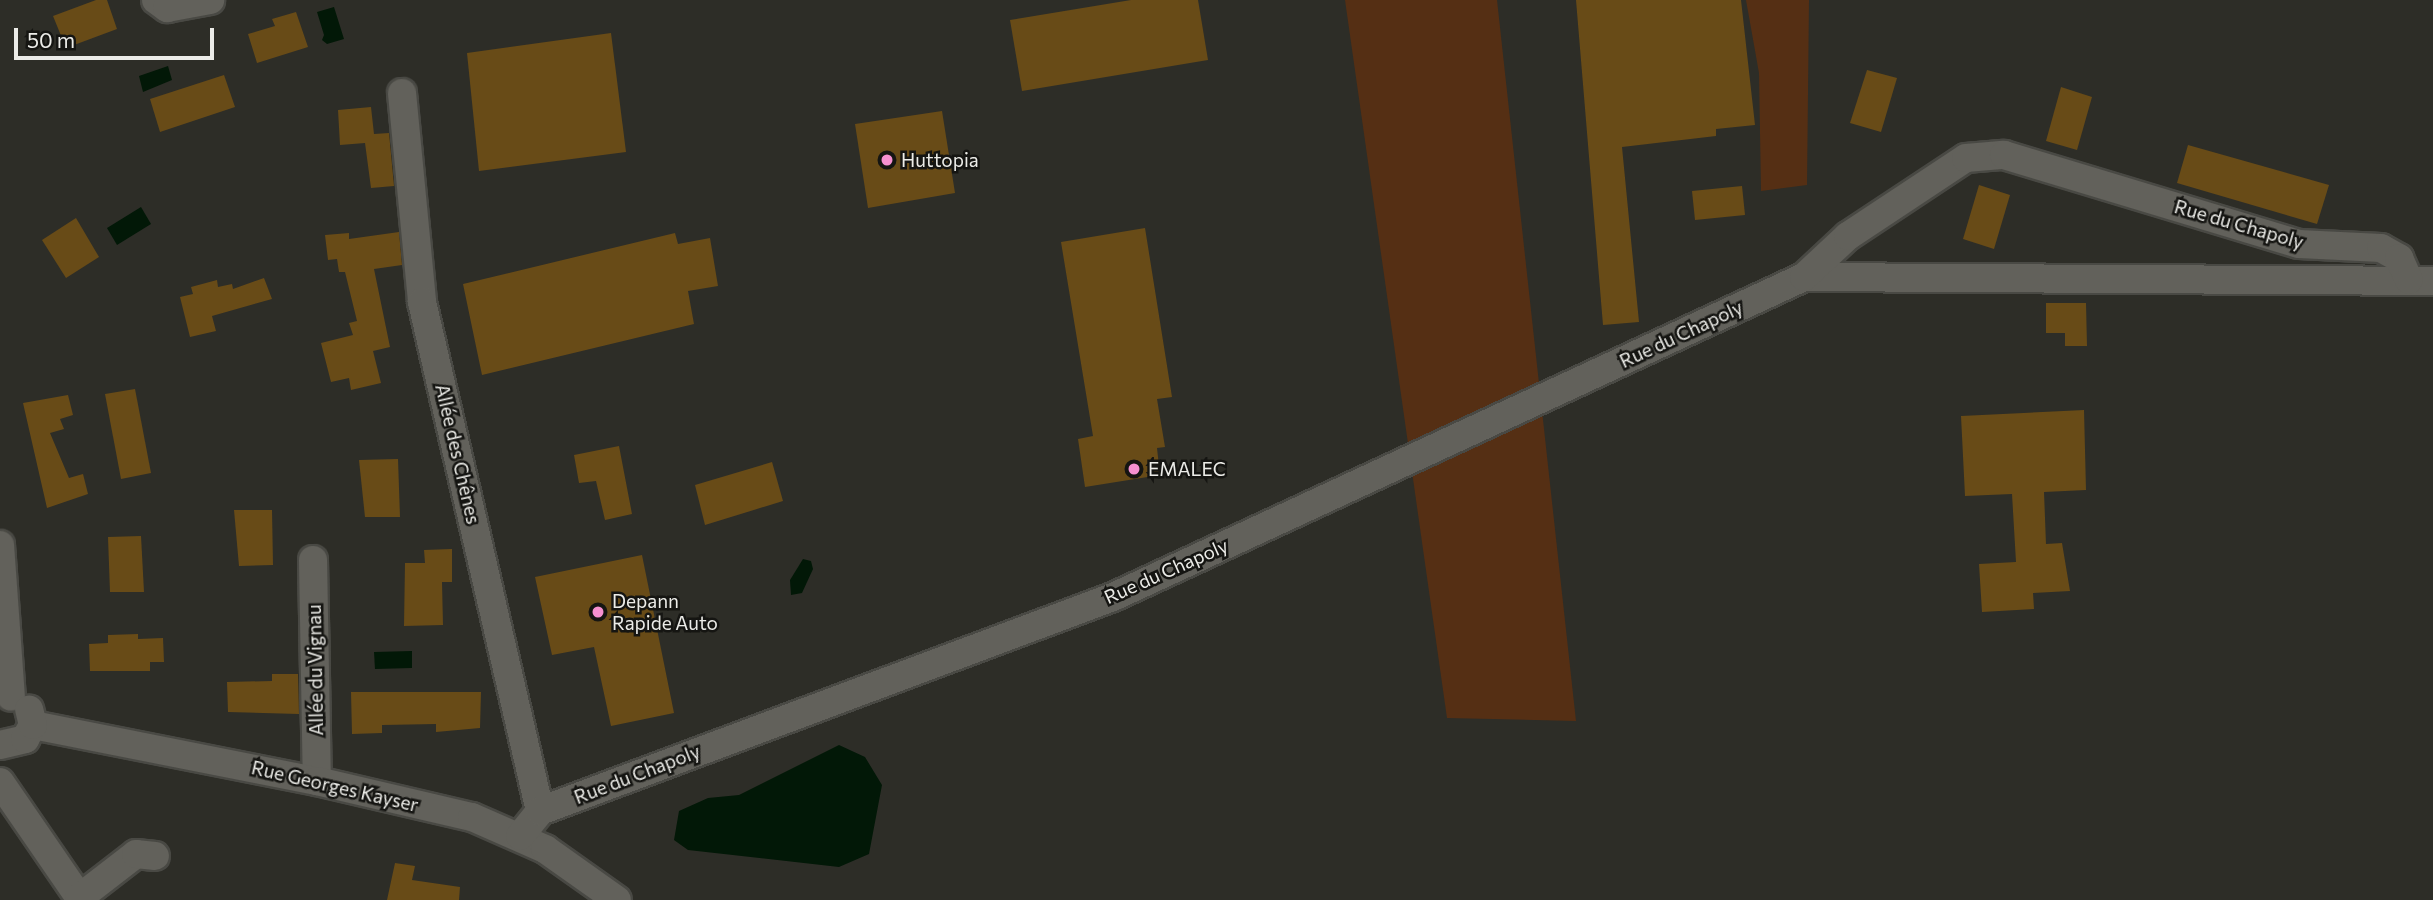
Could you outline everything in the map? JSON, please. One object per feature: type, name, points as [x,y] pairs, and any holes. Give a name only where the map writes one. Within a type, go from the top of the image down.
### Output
[{"type":"street","points":[[156,0],[167,8],[210,0]]},
{"type":"street","name":"Allée des Chênes","points":[[402,93],[422,302],[540,811]]},
{"type":"street","name":"Rue du Chapoly","points":[[540,811],[1113,597],[1804,277],[1848,236],[1966,158],[2004,155],[2299,244],[2382,248],[2399,258],[2421,281]]},
{"type":"street","name":"Rue du Chapoly","points":[[1804,277],[2421,281]]},
{"type":"street","points":[[0,545],[6,698],[28,706],[33,724],[18,744],[0,745]]},
{"type":"street","name":"Allée du Vignau","points":[[313,560],[317,781]]},
{"type":"street","name":"Rue Georges Kayser","points":[[33,724],[317,781],[472,817],[520,836],[617,900]]},
{"type":"street","points":[[0,782],[80,899],[136,854],[155,856]]},
{"type":"street","points":[[520,836],[540,811]]},
{"type":"shaded area","points":[[1345,0],[1497,0],[1576,721],[1447,718]]},
{"type":"shaded area","points":[[1746,0],[1809,0],[1807,185],[1761,191],[1759,73]]},
{"type":"shaded area","points":[[334,7],[344,39],[327,44],[322,40],[324,35],[317,12]]},
{"type":"shaded area","points":[[168,66],[172,80],[143,92],[139,76]]},
{"type":"shaded area","points":[[141,207],[151,224],[117,245],[107,228]]},
{"type":"shaded area","points":[[803,559],[811,561],[813,569],[802,593],[791,595],[790,580]]},
{"type":"shaded area","points":[[412,651],[412,668],[375,669],[374,652]]},
{"type":"shaded area","points":[[839,745],[865,757],[882,785],[869,854],[839,867],[688,850],[674,840],[679,811],[708,798],[739,795]]},
{"type":"building","points":[[96,0],[107,0],[117,29],[66,48],[53,16]]},
{"type":"building","points":[[1131,0],[1198,0],[1208,60],[1022,91],[1010,20]]},
{"type":"building","points":[[1576,0],[1741,0],[1755,125],[1716,129],[1716,136],[1622,147],[1639,322],[1603,325]]},
{"type":"building","points":[[296,12],[308,47],[257,63],[248,34],[275,26],[272,19]]},
{"type":"building","points":[[611,33],[626,152],[479,171],[467,53]]},
{"type":"building","points":[[1867,70],[1897,78],[1881,132],[1850,123]]},
{"type":"building","points":[[224,75],[235,107],[160,132],[150,99]]},
{"type":"building","points":[[2061,87],[2092,97],[2077,150],[2046,141]]},
{"type":"building","points":[[371,107],[374,134],[389,133],[394,186],[371,188],[365,143],[340,145],[338,110]]},
{"type":"building","points":[[942,111],[955,193],[868,208],[855,124]]},
{"type":"building","points":[[2188,145],[2329,185],[2317,224],[2177,183]]},
{"type":"building","points":[[1979,185],[2010,195],[1994,249],[1963,239]]},
{"type":"building","points":[[1742,186],[1745,215],[1695,220],[1692,191]]},
{"type":"building","points":[[76,218],[99,257],[66,278],[42,240]]},
{"type":"building","points":[[1145,228],[1172,397],[1157,399],[1165,447],[1157,448],[1160,475],[1085,487],[1078,439],[1093,436],[1061,242]]},
{"type":"building","points":[[399,232],[402,265],[374,269],[390,347],[373,351],[381,383],[351,390],[349,378],[331,382],[321,343],[353,335],[349,323],[357,321],[345,272],[339,272],[337,259],[328,260],[325,235],[349,233],[349,239]]},
{"type":"building","points":[[675,233],[678,244],[710,238],[718,286],[688,291],[694,324],[482,375],[463,284]]},
{"type":"building","points":[[264,278],[272,299],[212,316],[216,331],[190,337],[180,297],[193,294],[191,287],[217,280],[218,287],[232,284],[233,289]]},
{"type":"building","points":[[2046,303],[2086,303],[2087,346],[2065,346],[2065,333],[2046,333]]},
{"type":"building","points":[[135,389],[151,473],[121,479],[105,394]]},
{"type":"building","points":[[68,395],[73,415],[60,419],[64,429],[50,433],[69,478],[83,474],[88,494],[47,508],[23,403]]},
{"type":"building","points":[[2084,410],[2086,490],[2044,492],[2046,544],[2062,543],[2070,591],[2033,593],[2034,609],[1982,612],[1979,564],[2016,562],[2012,494],[1965,496],[1961,416]]},
{"type":"building","points":[[619,446],[632,514],[605,520],[596,481],[579,483],[574,455]]},
{"type":"building","points":[[398,459],[400,517],[365,517],[359,460]]},
{"type":"building","points":[[772,462],[783,501],[705,525],[695,485]]},
{"type":"building","points":[[234,510],[272,510],[273,565],[239,566]]},
{"type":"building","points":[[141,536],[144,592],[110,592],[108,537]]},
{"type":"building","points":[[452,549],[452,582],[442,582],[443,625],[404,626],[405,563],[425,563],[424,550]]},
{"type":"building","name":"Depann Rapide Auto","points":[[642,555],[674,713],[611,726],[594,647],[552,655],[535,577]]},
{"type":"building","points":[[138,634],[138,639],[163,638],[164,662],[150,662],[150,671],[90,671],[89,644],[108,643],[108,635]]},
{"type":"building","points":[[272,674],[298,674],[299,714],[228,712],[227,682],[272,681]]},
{"type":"building","points":[[351,692],[481,692],[480,728],[436,732],[436,724],[382,725],[382,733],[352,734]]},
{"type":"building","points":[[395,863],[415,866],[412,880],[460,887],[459,900],[387,900]]},
{"type":"place","name":"Huttopia","points":[[887,160]]},
{"type":"place","name":"EMALEC","points":[[1134,469]]},
{"type":"place","name":"Depann Rapide Auto","points":[[598,612]]}]
